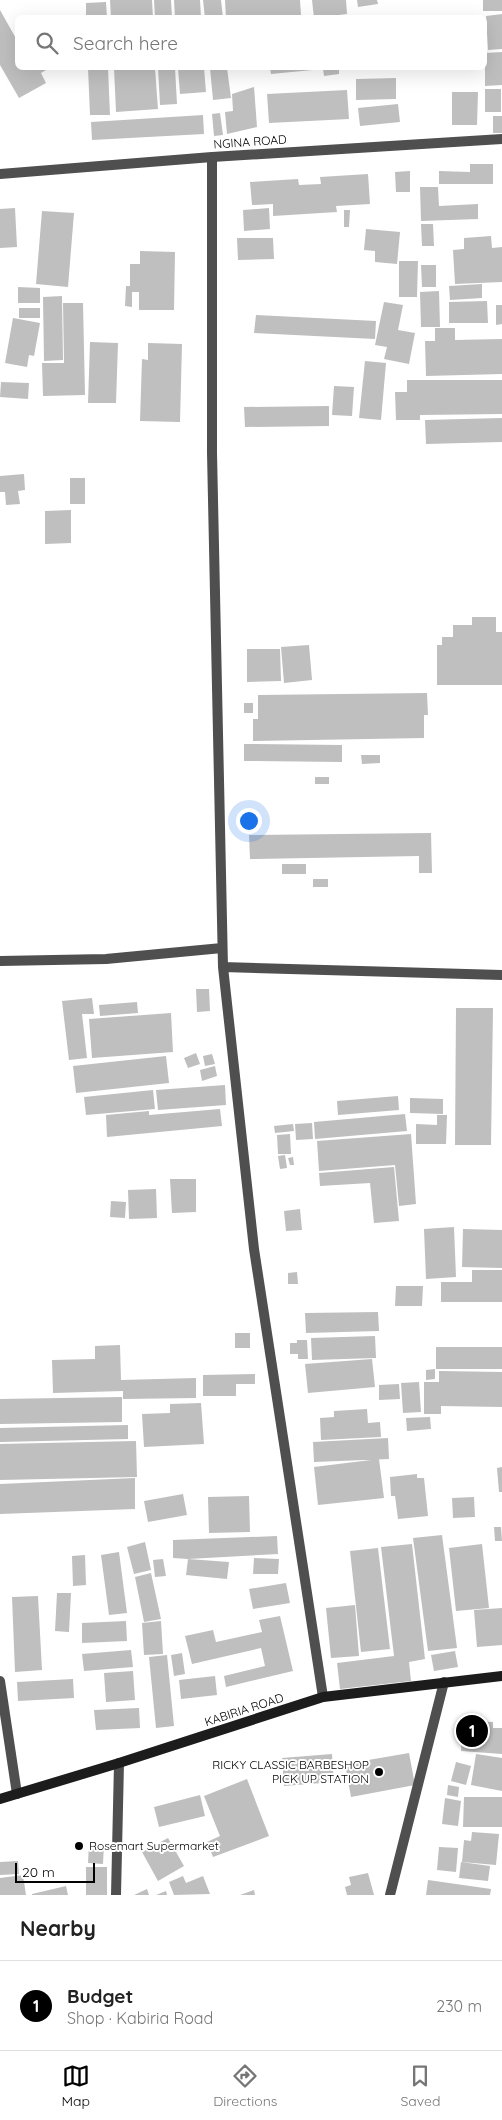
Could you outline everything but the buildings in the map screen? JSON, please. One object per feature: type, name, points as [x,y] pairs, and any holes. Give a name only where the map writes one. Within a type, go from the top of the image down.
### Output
[{"type":"main road","name":"KABIRIA ROAD","points":[[0,1799],[119,1763],[323,1697],[502,1676]]},
{"type":"street","name":"NGINA ROAD","points":[[0,174],[212,157],[502,139]]},
{"type":"street","points":[[212,157],[212,454],[223,967],[254,1249],[323,1697]]},
{"type":"street","points":[[0,961],[106,959],[222,948]]},
{"type":"street","points":[[223,967],[502,976]]},
{"type":"street","points":[[0,1681],[17,1794]]},
{"type":"street","points":[[390,1895],[444,1682]]},
{"type":"street","points":[[116,1895],[119,1763]]},
{"type":"place","name":"Budget","points":[[472,1731]]},
{"type":"place","name":"RICKY CLASSIC BARBESHOP PICK UP STATION","points":[[379,1772]]},
{"type":"place","name":"Rosemart Supermarket","points":[[79,1846]]}]
